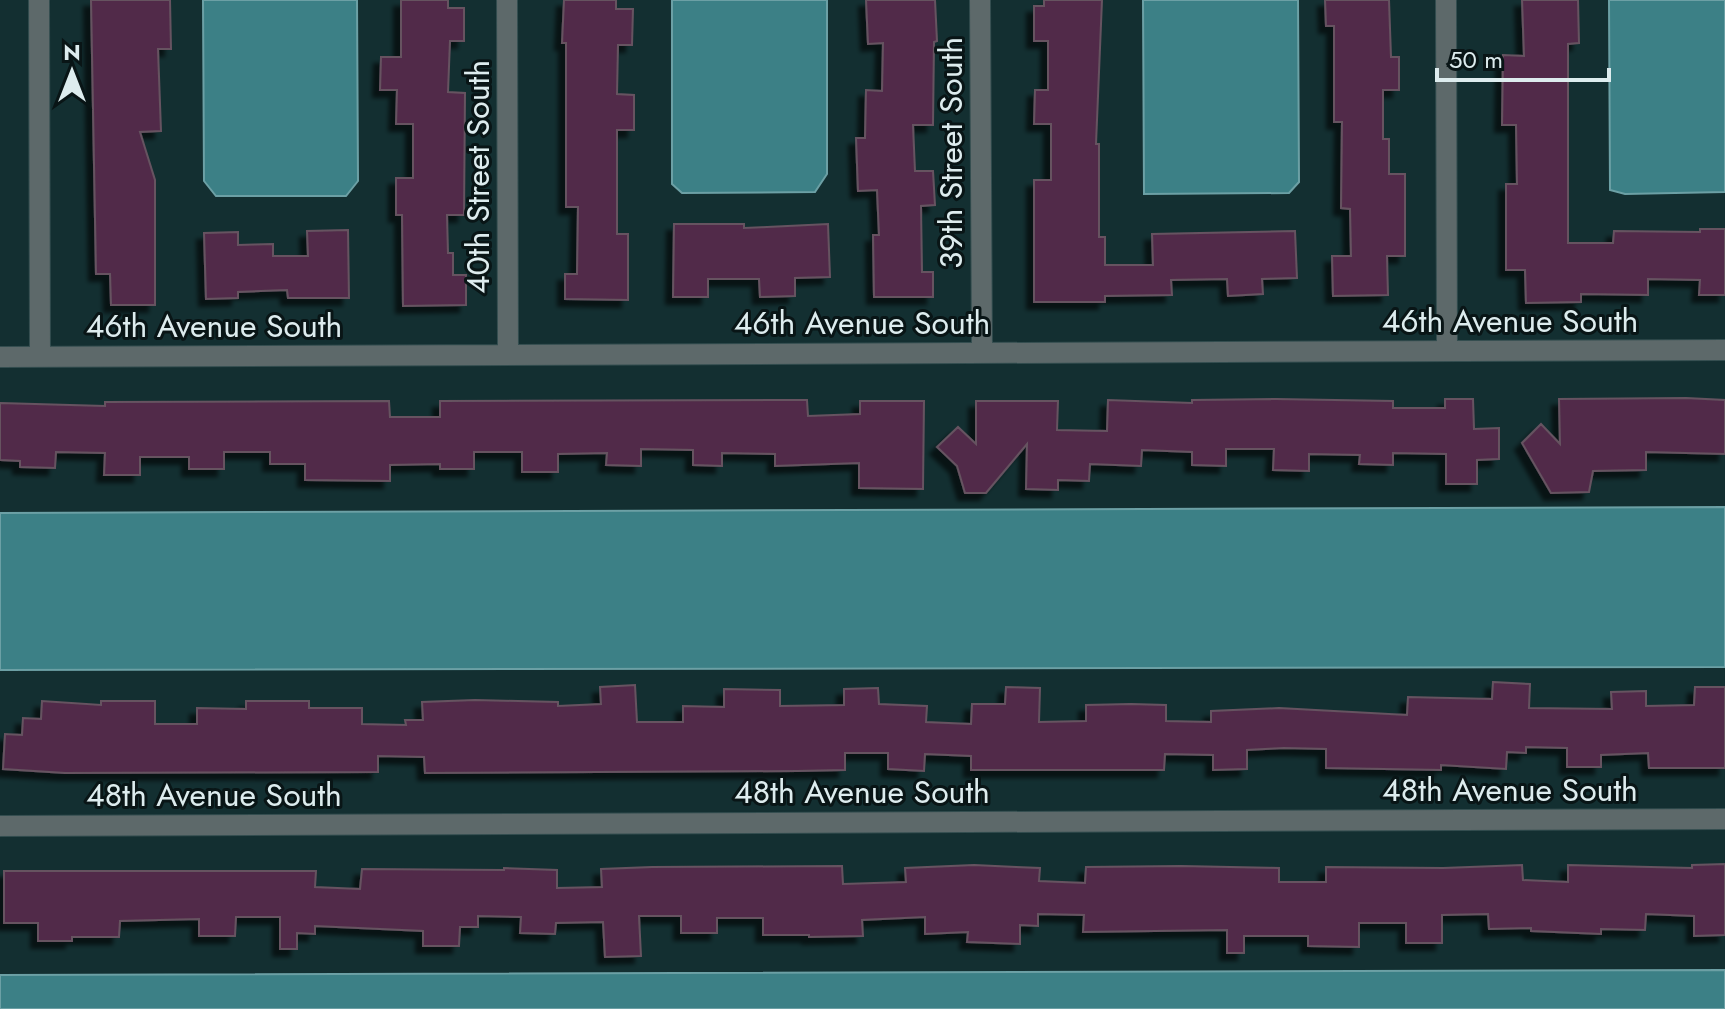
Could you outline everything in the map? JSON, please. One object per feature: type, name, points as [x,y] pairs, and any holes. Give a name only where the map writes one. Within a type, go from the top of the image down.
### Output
[{"type":"street","points":[[39,0],[40,357]]},
{"type":"street","name":"40th Street South","points":[[507,0],[508,354]]},
{"type":"street","name":"39th Street South","points":[[980,0],[982,353]]},
{"type":"street","points":[[1446,0],[1447,351]]},
{"type":"street","name":"46th Avenue South","points":[[0,357],[1725,350]]},
{"type":"street","name":"48th Avenue South","points":[[0,826],[1725,819]]},
{"type":"water","points":[[203,0],[357,0],[358,181],[346,196],[216,196],[204,181]]},
{"type":"water","points":[[672,0],[827,0],[827,174],[815,192],[682,193],[672,184]]},
{"type":"water","points":[[1143,0],[1298,0],[1299,182],[1289,193],[1144,194]]},
{"type":"water","points":[[1609,0],[1725,0],[1725,192],[1625,194],[1610,190]]},
{"type":"water","points":[[1725,507],[1725,667],[0,670],[0,513]]},
{"type":"water","points":[[1725,970],[1725,1009],[0,1009],[0,975]]},
{"type":"building","points":[[91,0],[170,0],[171,49],[158,49],[161,131],[140,132],[155,180],[155,305],[111,305],[110,274],[96,274]]},
{"type":"building","points":[[401,0],[448,0],[448,8],[464,8],[464,41],[450,41],[448,92],[465,93],[464,215],[447,215],[448,253],[453,253],[453,275],[466,275],[466,305],[403,306],[402,215],[396,215],[396,178],[413,178],[413,124],[396,124],[397,90],[380,90],[381,57],[401,57]]},
{"type":"building","points":[[564,0],[616,0],[616,9],[633,9],[632,45],[618,45],[617,94],[634,95],[634,130],[617,130],[617,234],[628,234],[628,300],[565,299],[565,274],[577,274],[578,207],[566,207],[566,43],[562,43]]},
{"type":"building","points":[[866,0],[935,0],[937,41],[934,42],[933,125],[913,125],[915,171],[933,171],[935,205],[921,206],[922,272],[933,272],[933,297],[874,297],[873,235],[879,235],[877,190],[858,191],[856,138],[865,138],[866,90],[882,91],[883,43],[868,44]]},
{"type":"building","points":[[1044,0],[1102,0],[1096,144],[1099,144],[1099,237],[1105,237],[1105,265],[1153,265],[1152,234],[1295,231],[1297,278],[1262,279],[1263,294],[1228,296],[1227,279],[1171,280],[1172,295],[1105,296],[1105,302],[1034,302],[1034,180],[1051,180],[1051,124],[1034,124],[1035,90],[1048,90],[1048,41],[1034,41],[1034,6],[1044,6]]},
{"type":"building","points":[[1325,0],[1389,0],[1391,57],[1399,57],[1399,90],[1383,90],[1383,139],[1389,139],[1389,174],[1405,174],[1405,256],[1387,256],[1388,295],[1333,296],[1332,256],[1351,256],[1350,209],[1341,208],[1342,122],[1334,122],[1334,26],[1326,26]]},
{"type":"building","points":[[1522,0],[1578,0],[1579,43],[1568,44],[1568,243],[1613,243],[1614,231],[1700,232],[1700,229],[1725,229],[1725,295],[1699,295],[1700,280],[1648,279],[1648,295],[1581,294],[1581,302],[1526,303],[1525,270],[1506,270],[1506,184],[1517,184],[1516,125],[1502,125],[1503,55],[1524,56]]},
{"type":"building","points":[[674,224],[744,224],[744,228],[828,224],[830,277],[795,278],[795,296],[760,297],[759,279],[708,279],[708,297],[673,297]]},
{"type":"building","points":[[348,230],[349,298],[288,298],[287,290],[238,292],[238,298],[206,299],[204,233],[238,232],[238,245],[273,244],[273,256],[308,256],[307,231]]},
{"type":"building","points":[[1445,399],[1473,399],[1474,429],[1499,428],[1499,459],[1477,460],[1477,484],[1446,484],[1446,454],[1393,453],[1393,465],[1359,464],[1360,455],[1309,454],[1309,471],[1273,470],[1274,449],[1226,449],[1226,466],[1192,465],[1192,452],[1142,450],[1141,466],[1090,464],[1089,481],[1058,480],[1058,490],[1026,489],[1027,444],[986,493],[965,493],[957,466],[937,447],[958,427],[976,444],[976,401],[1058,401],[1057,430],[1107,431],[1108,400],[1192,403],[1192,400],[1393,401],[1393,408],[1445,408]]},
{"type":"building","points":[[1559,399],[1725,400],[1725,454],[1646,452],[1646,470],[1593,471],[1589,492],[1551,493],[1522,443],[1541,424],[1560,444]]},
{"type":"building","points":[[807,400],[808,416],[860,414],[860,401],[924,401],[923,489],[859,488],[859,463],[775,466],[775,454],[722,453],[722,466],[693,465],[693,450],[641,449],[641,466],[606,465],[607,453],[558,454],[558,472],[522,472],[522,452],[474,452],[474,469],[440,469],[440,464],[390,465],[390,481],[305,480],[305,464],[270,464],[270,452],[224,452],[224,469],[189,469],[189,457],[140,457],[140,475],[104,475],[105,453],[56,452],[55,468],[20,467],[20,461],[0,460],[0,403],[105,406],[105,402],[389,401],[390,417],[440,417],[440,401]]},
{"type":"building","points":[[1493,682],[1530,684],[1529,708],[1612,709],[1611,692],[1646,691],[1646,706],[1694,705],[1695,687],[1725,687],[1725,768],[1649,768],[1648,753],[1601,755],[1601,767],[1567,767],[1567,748],[1526,747],[1526,753],[1507,752],[1506,769],[1441,765],[1441,770],[1326,768],[1326,749],[1284,748],[1247,750],[1247,769],[1213,770],[1213,755],[1165,754],[1164,770],[971,770],[971,756],[925,754],[924,771],[888,769],[888,753],[845,753],[845,770],[798,771],[425,773],[424,757],[378,756],[378,772],[65,773],[3,769],[5,734],[22,735],[23,718],[41,719],[42,701],[101,705],[101,701],[155,701],[155,724],[197,724],[197,708],[246,709],[246,701],[309,701],[309,708],[362,708],[362,724],[406,725],[405,720],[423,720],[422,702],[475,700],[558,702],[558,706],[601,704],[600,687],[635,685],[637,722],[683,722],[683,706],[724,707],[724,689],[780,690],[780,706],[844,705],[844,689],[878,688],[879,704],[927,706],[926,722],[971,724],[972,704],[1005,704],[1006,687],[1040,688],[1039,722],[1086,721],[1086,705],[1131,704],[1166,705],[1166,721],[1211,722],[1211,711],[1279,708],[1407,715],[1408,697],[1492,699]]},
{"type":"building","points":[[1725,864],[1725,935],[1694,936],[1694,916],[1646,914],[1645,930],[1601,929],[1601,934],[1531,931],[1531,928],[1489,929],[1488,914],[1442,915],[1442,943],[1406,943],[1406,923],[1359,923],[1359,947],[1308,946],[1308,936],[1244,936],[1244,953],[1227,953],[1227,930],[1083,932],[1084,915],[1038,914],[1038,926],[1020,925],[1020,944],[967,942],[968,932],[925,934],[925,917],[862,920],[863,936],[809,937],[763,935],[763,918],[717,918],[717,933],[681,933],[681,916],[639,916],[641,956],[605,957],[603,922],[556,923],[555,934],[520,933],[521,917],[478,916],[478,927],[460,927],[459,946],[423,946],[423,931],[315,926],[315,934],[297,933],[297,949],[280,949],[280,917],[236,917],[235,936],[199,936],[199,919],[120,921],[119,937],[72,937],[72,941],[38,941],[38,923],[4,923],[4,871],[316,871],[315,887],[360,889],[362,869],[557,870],[557,888],[602,887],[601,869],[652,867],[842,866],[843,884],[906,882],[905,868],[974,865],[1040,868],[1039,881],[1085,883],[1086,867],[1279,868],[1279,882],[1326,882],[1326,867],[1522,865],[1523,880],[1568,882],[1568,865],[1692,868],[1692,865]]}]
